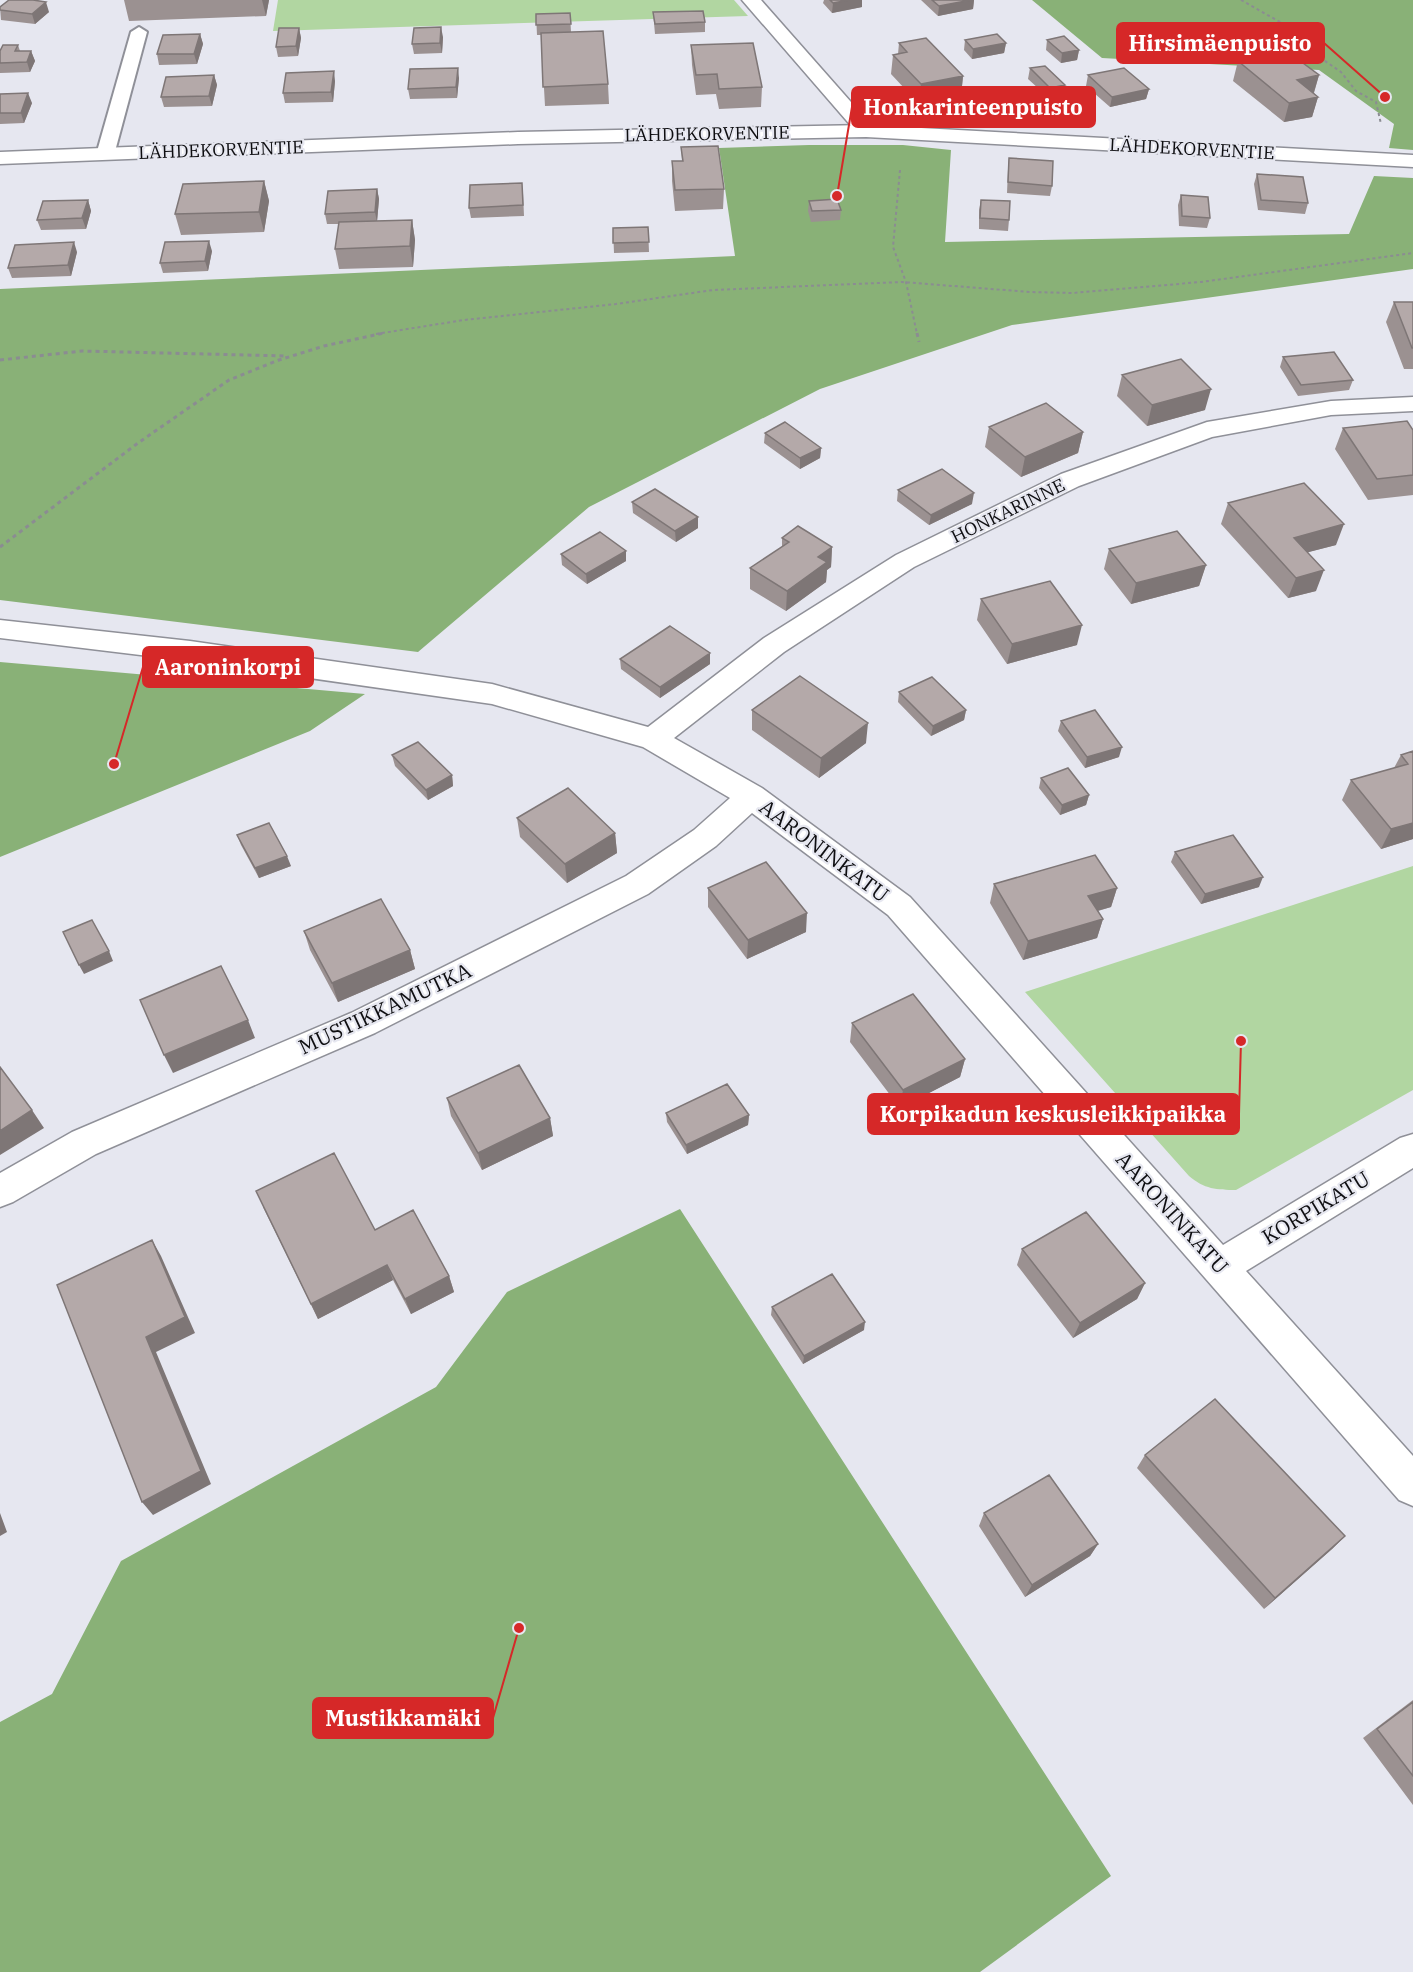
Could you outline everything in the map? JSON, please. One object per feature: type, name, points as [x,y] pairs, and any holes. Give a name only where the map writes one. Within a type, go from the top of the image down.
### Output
[{"type":"street","points":[[751,0],[866,131]]},
{"type":"street","name":"LÄHDEKORVENTIE","points":[[0,158],[518,138],[866,131],[1411,161]]},
{"type":"street","name":"HONKARINNE","points":[[653,739],[774,645],[905,561],[1070,480],[1208,430],[1331,408],[1413,404]]},
{"type":"street","name":"AARONINKATU","points":[[0,629],[190,651],[492,694],[653,739],[751,796],[898,906],[1413,1486]]},
{"type":"street","name":"MUSTIKKAMUTKA","points":[[0,1191],[84,1143],[363,1023],[637,885],[705,838],[751,796]]},
{"type":"street","name":"KORPIKATU","points":[[1220,1267],[1413,1149]]},
{"type":"lane","points":[[105,155],[140,32]]},
{"type":"path","points":[[1241,0],[1310,39],[1312,52],[1341,72],[1356,91],[1376,102],[1381,123],[1411,161]]},
{"type":"path","points":[[901,167],[893,247],[906,282],[919,342]]},
{"type":"path","points":[[0,547],[152,432],[233,378],[291,357],[367,335],[454,322],[628,303],[684,293],[846,282],[906,282],[1032,293],[1073,293],[1236,278],[1338,261],[1413,253]]},
{"type":"path","points":[[0,360],[82,351],[291,357]]},
{"type":"green space","points":[[278,0],[734,0],[748,16],[273,31]]},
{"type":"green space","points":[[1032,0],[1413,0],[1413,150],[1389,148],[1394,124],[1319,70],[1102,58]]},
{"type":"green space","points":[[903,145],[951,150],[945,242],[1349,234],[1374,176],[1413,178],[1413,269],[1012,325],[820,389],[589,507],[418,652],[0,600],[0,289],[735,256],[719,148]]},
{"type":"green space","points":[[0,662],[365,694],[310,731],[0,857]]},
{"type":"green space","points":[[1413,866],[1413,1090],[1236,1190],[1211,1188],[1189,1176],[1025,992]]},
{"type":"green space","points":[[680,1209],[1111,1876],[980,1972],[0,1972],[0,1722],[52,1694],[121,1561],[436,1387],[507,1292]]},
{"type":"building","points":[[9,0],[46,2],[32,14],[0,10],[0,7]]},
{"type":"building","points":[[830,0],[849,0],[833,3]]},
{"type":"building","points":[[932,0],[971,0],[939,6]]},
{"type":"building","points":[[703,11],[705,22],[655,24],[653,12]]},
{"type":"building","points":[[570,13],[571,24],[536,25],[536,14]]},
{"type":"building","points":[[441,27],[440,43],[412,44],[414,28]]},
{"type":"building","points":[[279,28],[299,28],[296,46],[276,47]]},
{"type":"building","points":[[603,31],[608,84],[543,87],[541,33]]},
{"type":"building","points":[[200,34],[194,54],[157,54],[163,35]]},
{"type":"building","points":[[997,34],[1006,43],[973,49],[965,40]]},
{"type":"building","points":[[1064,36],[1079,50],[1062,53],[1047,40]]},
{"type":"building","points":[[926,38],[963,76],[921,84],[893,55],[907,52],[899,43]]},
{"type":"building","points":[[753,43],[762,87],[719,89],[717,74],[696,75],[691,45]]},
{"type":"building","points":[[3,45],[18,45],[15,51],[31,51],[27,62],[0,63],[0,51]]},
{"type":"building","points":[[1288,52],[1319,75],[1297,80],[1318,97],[1289,103],[1238,61]]},
{"type":"building","points":[[1045,66],[1065,85],[1050,88],[1030,68]]},
{"type":"building","points":[[458,68],[456,87],[408,89],[410,69]]},
{"type":"building","points":[[1124,68],[1149,89],[1112,97],[1088,75]]},
{"type":"building","points":[[334,71],[331,92],[283,93],[286,73]]},
{"type":"building","points":[[214,75],[209,96],[161,97],[166,77]]},
{"type":"building","points":[[28,93],[21,113],[0,113],[0,94]]},
{"type":"building","points":[[718,146],[724,189],[675,190],[672,161],[683,161],[681,147]]},
{"type":"building","points":[[1009,158],[1053,161],[1052,186],[1008,182]]},
{"type":"building","points":[[1257,174],[1303,177],[1308,203],[1261,200]]},
{"type":"building","points":[[264,181],[259,212],[175,214],[183,184]]},
{"type":"building","points":[[522,183],[523,205],[469,208],[470,185]]},
{"type":"building","points":[[377,189],[375,212],[325,214],[328,191]]},
{"type":"building","points":[[1181,195],[1208,197],[1210,218],[1182,216]]},
{"type":"building","points":[[837,199],[841,210],[812,211],[809,201]]},
{"type":"building","points":[[88,200],[82,218],[37,220],[43,201]]},
{"type":"building","points":[[981,200],[1010,201],[1009,220],[980,218]]},
{"type":"building","points":[[412,220],[410,246],[335,249],[339,222]]},
{"type":"building","points":[[648,227],[649,242],[613,243],[613,228]]},
{"type":"building","points":[[209,241],[205,261],[160,263],[165,242]]},
{"type":"building","points":[[74,242],[68,265],[8,268],[15,245]]},
{"type":"building","points":[[1394,302],[1413,302],[1413,348],[1412,348]]},
{"type":"building","points":[[1334,352],[1353,380],[1301,385],[1283,357]]},
{"type":"building","points":[[1181,359],[1211,389],[1152,405],[1122,375]]},
{"type":"building","points":[[1046,403],[1083,432],[1025,457],[989,427]]},
{"type":"building","points":[[1407,421],[1413,430],[1413,475],[1377,479],[1343,428]]},
{"type":"building","points":[[785,422],[821,448],[800,458],[765,433]]},
{"type":"building","points":[[942,469],[974,493],[931,515],[898,490]]},
{"type":"building","points":[[1304,483],[1344,524],[1294,538],[1324,570],[1296,578],[1228,503]]},
{"type":"building","points":[[655,489],[698,517],[675,531],[632,502]]},
{"type":"building","points":[[798,526],[832,547],[818,557],[827,562],[787,591],[750,568],[789,542],[782,538]]},
{"type":"building","points":[[1177,531],[1206,565],[1136,583],[1109,549]]},
{"type":"building","points":[[600,532],[626,551],[586,574],[561,554]]},
{"type":"building","points":[[1050,581],[1082,625],[1012,644],[981,599]]},
{"type":"building","points":[[670,626],[710,653],[660,687],[620,659]]},
{"type":"building","points":[[800,676],[868,723],[821,758],[752,710]]},
{"type":"building","points":[[932,677],[966,710],[933,726],[899,692]]},
{"type":"building","points":[[1095,710],[1122,747],[1087,757],[1061,721]]},
{"type":"building","points":[[418,742],[452,775],[426,790],[392,755]]},
{"type":"building","points":[[1413,751],[1413,823],[1391,829],[1351,780],[1408,764],[1401,755]]},
{"type":"building","points":[[1068,768],[1089,795],[1062,805],[1041,778]]},
{"type":"building","points":[[568,788],[615,833],[565,864],[517,818]]},
{"type":"building","points":[[269,823],[287,856],[255,868],[237,835]]},
{"type":"building","points":[[1233,835],[1263,877],[1205,894],[1175,852]]},
{"type":"building","points":[[1095,855],[1117,888],[1088,896],[1103,919],[1028,941],[994,884]]},
{"type":"building","points":[[766,862],[807,913],[748,940],[708,888]]},
{"type":"building","points":[[381,899],[410,950],[332,983],[304,931]]},
{"type":"building","points":[[92,920],[109,951],[79,965],[63,932]]},
{"type":"building","points":[[221,966],[248,1020],[164,1055],[140,1000]]},
{"type":"building","points":[[913,994],[965,1059],[903,1090],[852,1023]]},
{"type":"building","points":[[519,1065],[550,1118],[478,1153],[447,1098]]},
{"type":"building","points":[[0,1067],[32,1110],[0,1131]]},
{"type":"building","points":[[727,1084],[749,1115],[686,1145],[666,1113]]},
{"type":"building","points":[[334,1153],[375,1230],[413,1210],[449,1276],[405,1299],[387,1265],[311,1304],[256,1191]]},
{"type":"building","points":[[1086,1212],[1145,1283],[1080,1323],[1022,1249]]},
{"type":"building","points":[[152,1240],[185,1317],[146,1337],[201,1471],[142,1502],[57,1285]]},
{"type":"building","points":[[832,1274],[865,1322],[804,1356],[772,1307]]},
{"type":"building","points":[[1215,1399],[1345,1536],[1275,1598],[1145,1455]]},
{"type":"building","points":[[1049,1475],[1098,1544],[1032,1585],[984,1513]]},
{"type":"building","points":[[1413,1702],[1413,1776],[1377,1729]]},
{"type":"place","name":"Hirsimäenpuisto","points":[[1385,97]]},
{"type":"place","name":"Honkarinteenpuisto","points":[[837,196]]},
{"type":"place","name":"Aaroninkorpi","points":[[114,764]]},
{"type":"place","name":"Korpikadun keskusleikkipaikka","points":[[1241,1041]]},
{"type":"place","name":"Mustikkamäki","points":[[519,1628]]}]
